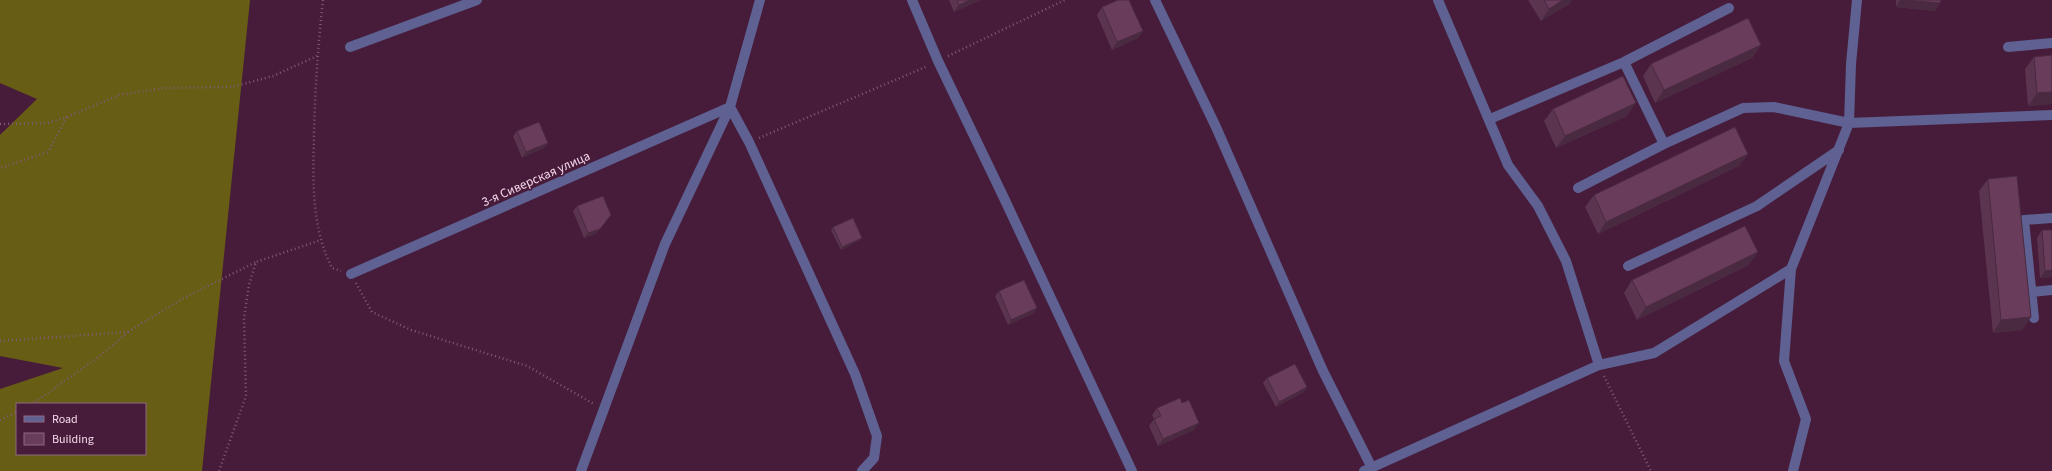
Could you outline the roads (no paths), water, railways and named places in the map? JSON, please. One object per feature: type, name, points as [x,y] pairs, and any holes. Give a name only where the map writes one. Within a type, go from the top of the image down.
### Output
[{"type":"street","points":[[350,46],[477,0]]},
{"type":"street","points":[[581,471],[605,410],[665,244],[730,107],[760,0]]},
{"type":"street","points":[[912,0],[938,61],[1010,210],[1132,471]]},
{"type":"street","points":[[1156,0],[1219,134],[1323,371],[1368,469],[1599,365],[1654,353],[1791,269]]},
{"type":"street","points":[[1438,0],[1490,119],[1508,165],[1538,206],[1566,261],[1599,365]]},
{"type":"street","points":[[1793,471],[1806,420],[1784,361],[1791,269],[1849,123],[1851,64],[1857,0]]},
{"type":"street","points":[[1490,119],[1624,62],[1729,8]]},
{"type":"street","points":[[2008,47],[2052,43]]},
{"type":"street","points":[[1624,62],[1664,144]]},
{"type":"street","points":[[730,107],[749,142],[855,374],[877,436],[874,458],[862,471]]},
{"type":"street","name":"3-я Сиверская улица","points":[[351,274],[730,107]]},
{"type":"street","points":[[1578,188],[1664,144],[1743,108],[1774,107],[1849,123],[2052,115]]},
{"type":"street","points":[[1628,266],[1757,206],[1839,150]]},
{"type":"street","points":[[2034,318],[2024,220],[2052,218]]},
{"type":"street","points":[[2031,292],[2052,290]]}]
